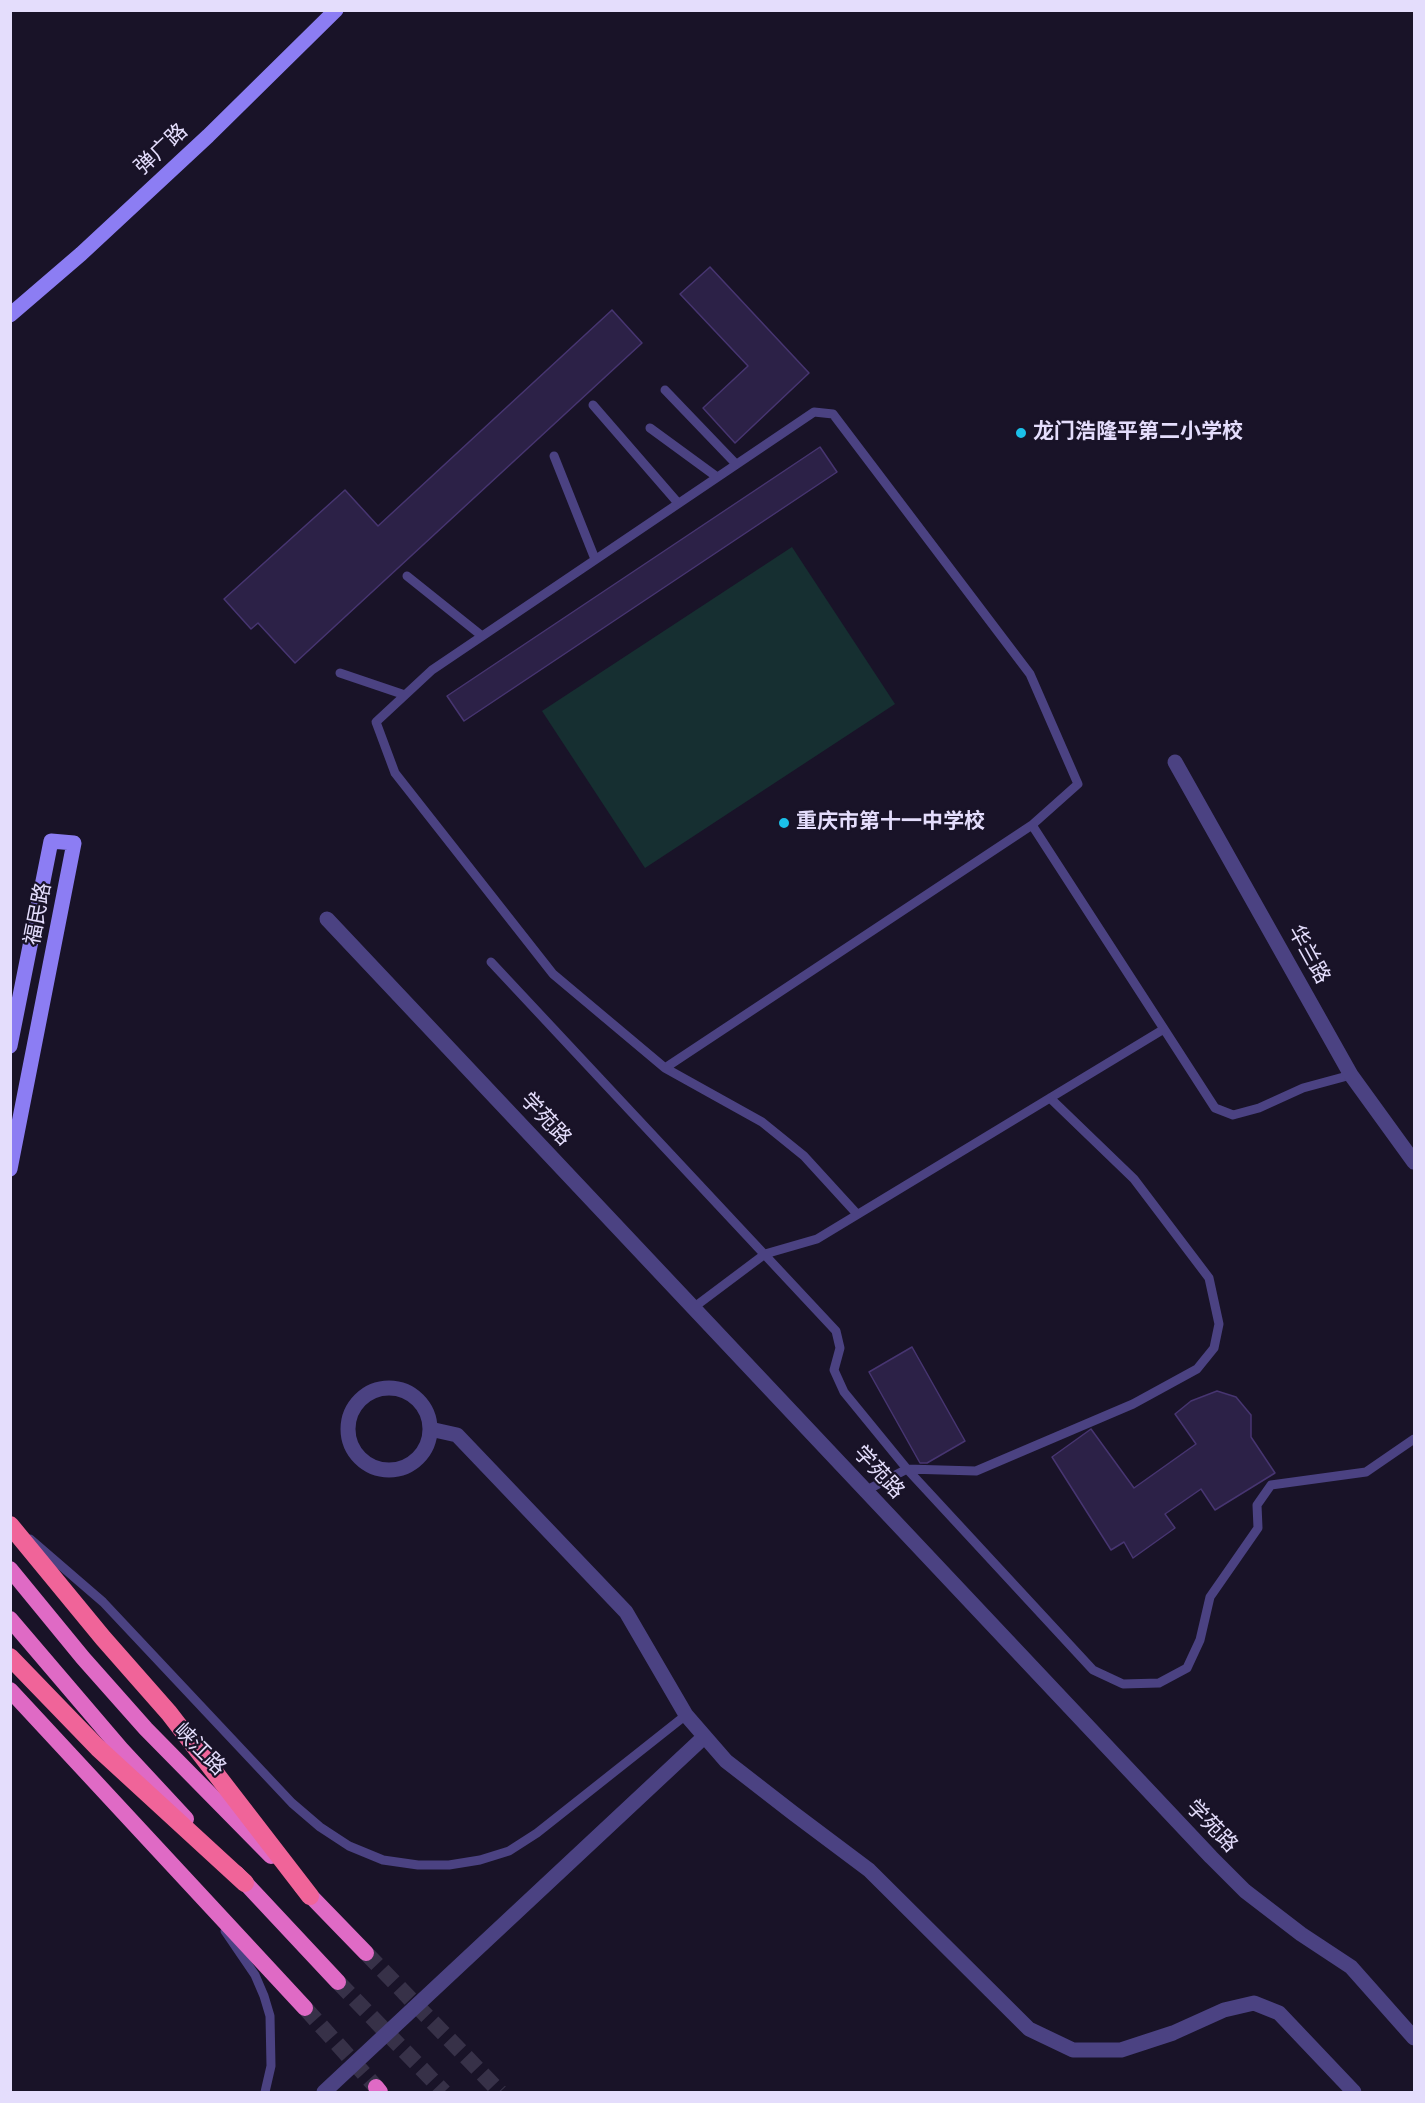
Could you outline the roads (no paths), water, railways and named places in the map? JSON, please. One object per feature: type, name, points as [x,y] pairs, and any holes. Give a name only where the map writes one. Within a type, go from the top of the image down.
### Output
[{"type":"highway","points":[[10,1523],[103,1638],[169,1713],[310,1896]]},
{"type":"highway","name":"峡江路","points":[[10,1569],[83,1658],[146,1729],[366,1953]]},
{"type":"highway","points":[[10,1619],[121,1749],[338,1982]]},
{"type":"highway","points":[[10,1657],[98,1748],[245,1883]]},
{"type":"highway","points":[[10,1690],[305,2008]]},
{"type":"main road","name":"弹广路","points":[[10,315],[81,254],[208,136],[336,10]]},
{"type":"main road","name":"福民路","points":[[10,1046],[51,841],[74,843],[10,1169]]},
{"type":"street","name":"华兰路","points":[[1175,762],[1351,1075],[1414,1162]]},
{"type":"street","name":"学苑路","points":[[327,919],[1210,1857],[1245,1891],[1301,1934],[1351,1967],[1414,2038]]},
{"type":"street","points":[[392,1388],[402,1390],[419,1401],[425,1410],[430,1429],[429,1440],[418,1458],[399,1469],[377,1468],[359,1456],[349,1437],[349,1426],[356,1406],[363,1398],[382,1389],[392,1388]]},
{"type":"street","points":[[430,1429],[457,1435],[626,1612],[686,1715],[726,1761],[869,1870],[1029,2030],[1073,2050],[1121,2050],[1173,2033],[1224,2010],[1254,2003],[1279,2013],[1354,2092]]},
{"type":"street","points":[[324,2092],[704,1737]]},
{"type":"lane","points":[[665,390],[736,464]]},
{"type":"lane","points":[[593,405],[678,503]]},
{"type":"lane","points":[[665,1068],[1032,825],[1078,784],[1030,674],[833,414],[814,412],[678,503],[432,670],[376,722],[395,773],[553,974],[665,1068],[762,1122],[804,1156],[857,1214]]},
{"type":"lane","points":[[650,428],[717,477]]},
{"type":"lane","points":[[554,456],[595,560]]},
{"type":"lane","points":[[408,576],[483,636]]},
{"type":"lane","points":[[340,673],[405,695]]},
{"type":"lane","points":[[1032,825],[1215,1108],[1233,1115],[1259,1108],[1303,1088],[1351,1075]]},
{"type":"lane","points":[[491,962],[836,1331],[840,1348],[834,1370],[843,1392],[907,1469],[1093,1670],[1123,1684],[1158,1683],[1187,1668],[1200,1640],[1210,1597],[1258,1528],[1257,1504],[1271,1485],[1366,1472],[1414,1440]]},
{"type":"lane","points":[[693,1308],[765,1254],[817,1239],[1164,1029]]},
{"type":"lane","points":[[865,1491],[907,1469],[976,1472],[1133,1404],[1197,1369],[1214,1348],[1219,1324],[1209,1278],[1134,1179],[1050,1098]]},
{"type":"lane","points":[[10,1523],[103,1602],[292,1803],[320,1827],[340,1840],[383,1860],[418,1865],[449,1865],[480,1860],[509,1851],[537,1833],[686,1715]]},
{"type":"lane","points":[[198,1892],[255,1975],[264,1996],[270,2016],[272,2042],[271,2066],[265,2092]]},
{"type":"tunnel","points":[[366,1953],[500,2092]]},
{"type":"tunnel","points":[[338,1982],[444,2092]]},
{"type":"tunnel","points":[[305,2008],[376,2087]]},
{"type":"place","name":"龙门浩隆平第二小学校","points":[[1021,433]]},
{"type":"place","name":"重庆市第十一中学校","points":[[784,823]]}]
